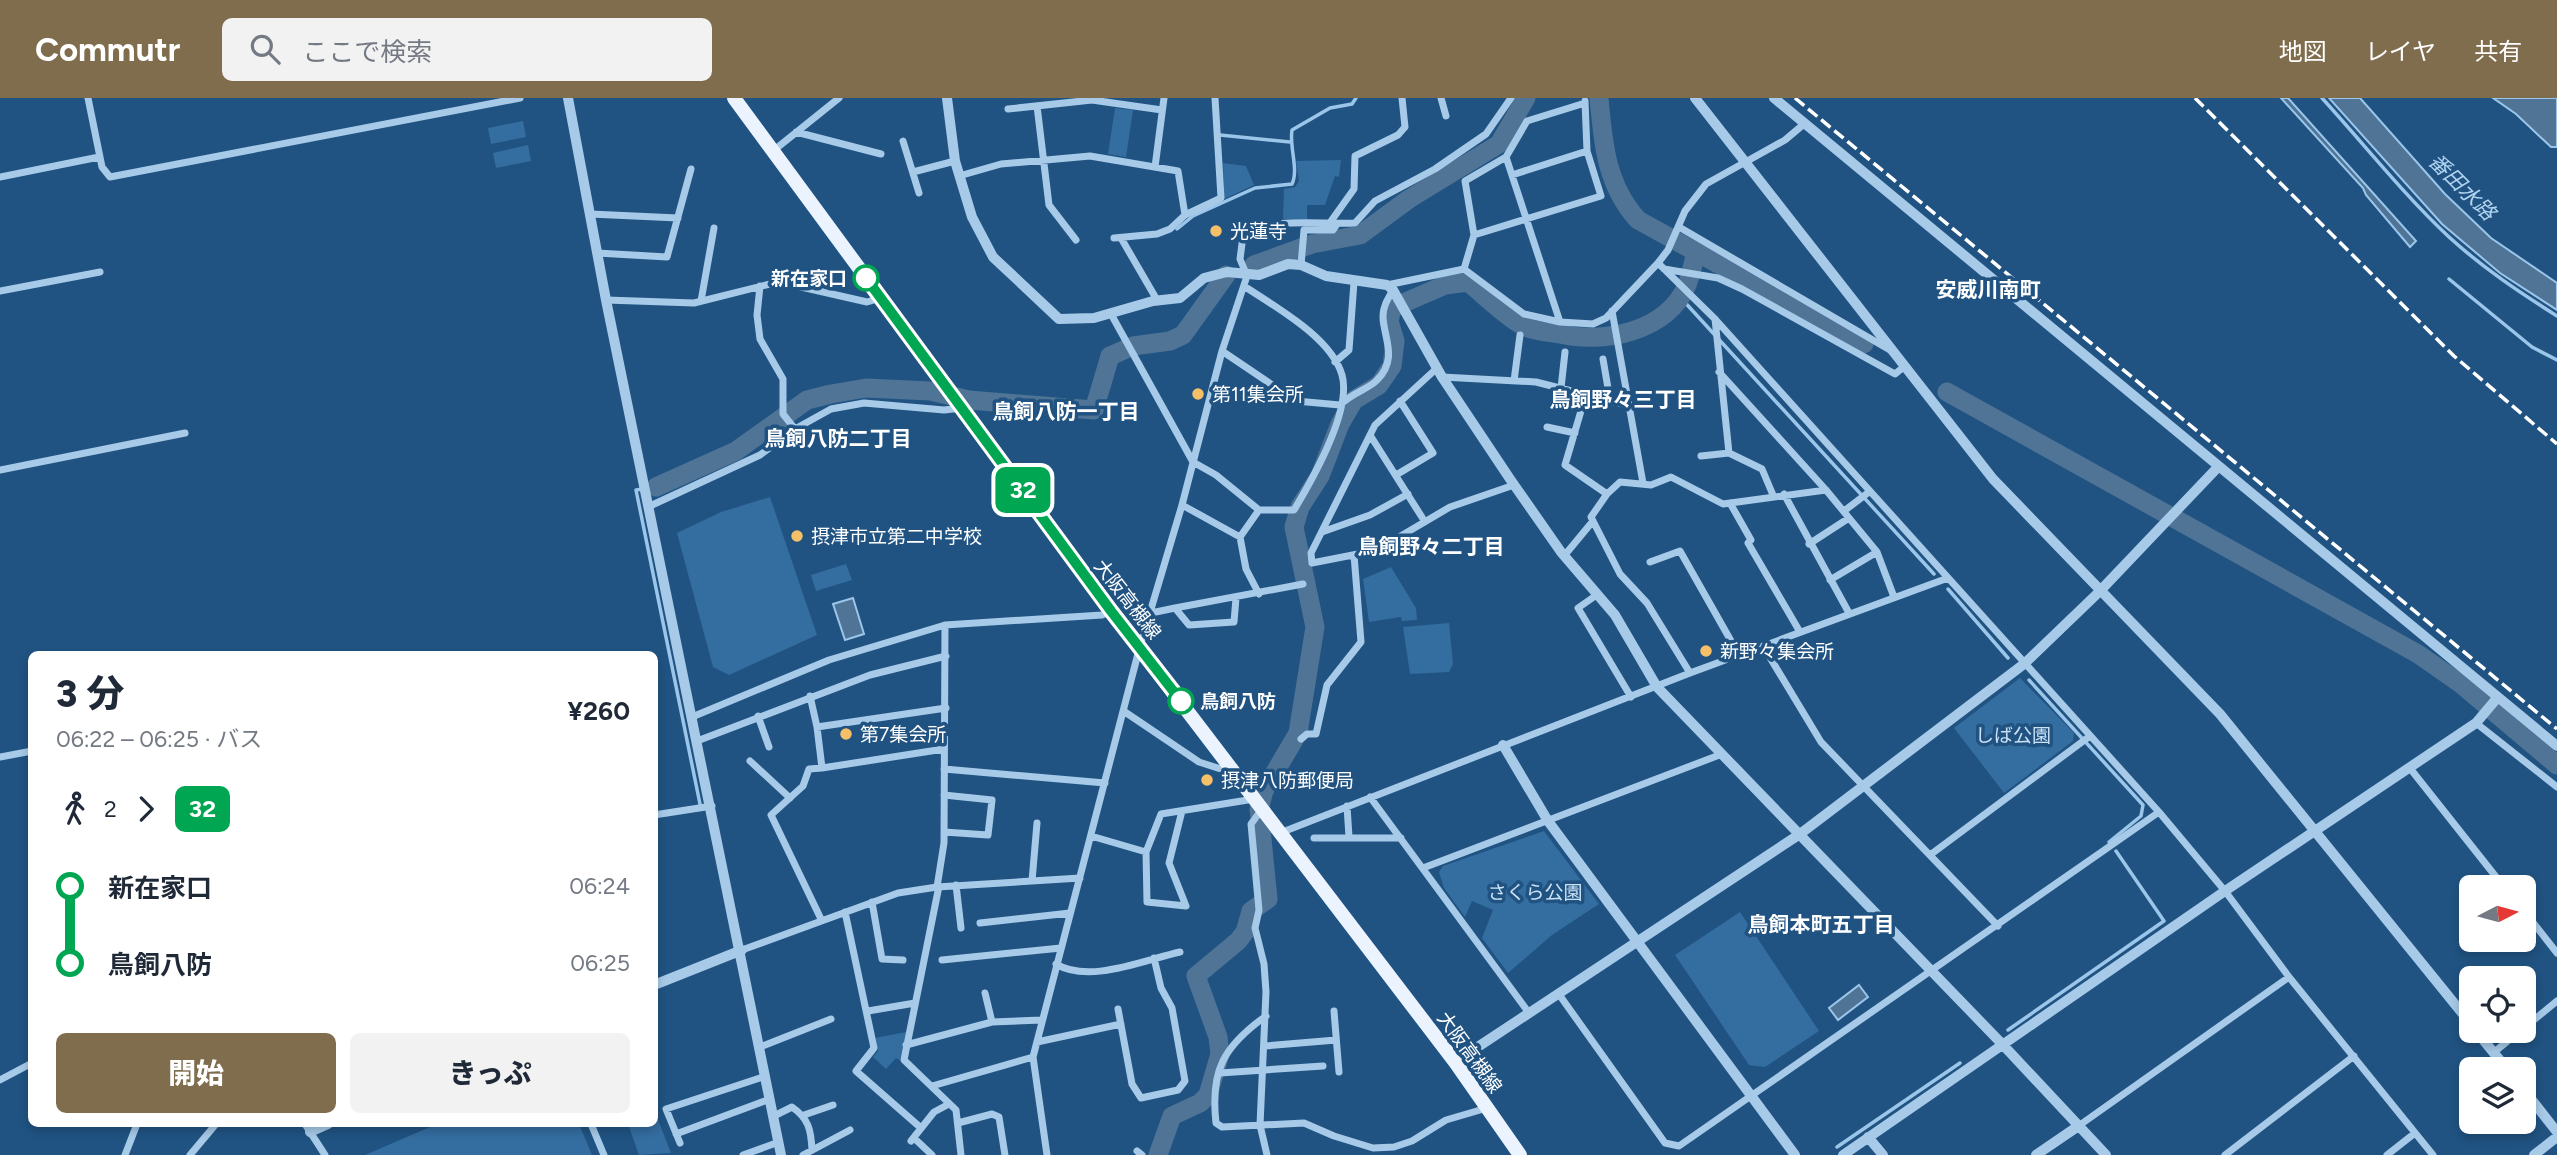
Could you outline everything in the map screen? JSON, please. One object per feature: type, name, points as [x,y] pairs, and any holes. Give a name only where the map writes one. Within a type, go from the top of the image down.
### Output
[{"type":"main road","name":"大阪高槻線","points":[[734,98],[1111,611],[1455,1062],[1520,1155]]},
{"type":"street","points":[[88,98],[99,157],[102,167],[110,177],[520,98]]},
{"type":"street","points":[[568,98],[606,300],[742,950],[781,1155]]},
{"type":"street","points":[[773,151],[839,98]]},
{"type":"street","points":[[947,98],[955,161],[972,217],[993,257],[1059,319],[1111,314],[1157,300],[1180,298],[1204,278],[1227,272],[1245,281],[1317,339],[1342,376],[1340,405],[1321,464],[1294,510],[1259,510],[1216,475],[1193,462],[1111,314]]},
{"type":"street","points":[[1155,167],[1164,98]]},
{"type":"street","points":[[1157,300],[1118,238],[1157,234],[1170,229],[1185,215],[1221,198],[1214,98]]},
{"type":"street","points":[[1301,265],[1304,230],[1333,230],[1333,224],[1354,189],[1355,156],[1398,135],[1405,127],[1402,98]]},
{"type":"street","points":[[1441,98],[1446,116]]},
{"type":"street","points":[[1047,1155],[1033,1057],[1125,712],[1140,646],[1245,281],[1240,259],[1243,236],[1253,229],[1272,225],[1355,223],[1375,201],[1435,169],[1486,134],[1511,98]]},
{"type":"street","points":[[1695,98],[1993,479],[2099,592],[2220,714],[2459,1009]]},
{"type":"street","points":[[1774,98],[2496,699],[2557,746]]},
{"type":"street","points":[[1008,109],[1092,100],[1162,110]]},
{"type":"street","points":[[1464,270],[1474,235],[1465,181],[1506,157],[1528,121],[1585,100],[1587,151],[1601,196],[1474,235]]},
{"type":"street","points":[[1037,106],[1049,205],[1076,240]]},
{"type":"street","points":[[1464,270],[1524,314],[1560,323],[1593,324],[1612,312],[1661,266],[1694,196],[1706,184],[1785,140],[1804,124]]},
{"type":"street","points":[[796,132],[881,154]]},
{"type":"street","points":[[903,141],[919,193]]},
{"type":"street","points":[[1512,175],[1587,151]]},
{"type":"street","points":[[959,176],[1001,164],[1090,156],[1155,167],[1178,171],[1185,215]]},
{"type":"street","points":[[0,177],[99,157]]},
{"type":"street","points":[[1506,157],[1560,323]]},
{"type":"street","points":[[913,172],[955,161]]},
{"type":"street","points":[[597,253],[667,257],[691,169]]},
{"type":"street","points":[[590,214],[678,218]]},
{"type":"street","points":[[701,302],[713,228]]},
{"type":"street","points":[[1677,229],[1894,352]]},
{"type":"street","points":[[1245,281],[1287,264],[1301,265],[1326,276],[1393,291],[1464,270]]},
{"type":"street","points":[[1661,266],[1712,277],[1742,289],[1895,373],[1905,366]]},
{"type":"street","points":[[1661,266],[1715,319],[2159,812],[2225,891],[2289,977],[2433,1155]]},
{"type":"street","points":[[0,292],[100,272]]},
{"type":"street","points":[[1335,362],[1349,350],[1354,282]]},
{"type":"street","points":[[606,300],[701,302],[761,286],[788,284],[867,302],[881,298]]},
{"type":"street","points":[[761,286],[757,315],[760,340],[783,379],[783,414],[795,429]]},
{"type":"street","points":[[1223,351],[1296,401],[1340,405],[1359,389],[1378,380],[1384,369],[1389,351],[1382,319],[1384,306],[1393,291]]},
{"type":"street","points":[[1393,291],[1440,372],[1514,485],[1564,556],[1598,594],[1657,687],[2106,1155]]},
{"type":"street","points":[[1612,312],[1643,483]]},
{"type":"street","points":[[1715,319],[1718,372],[1729,453]]},
{"type":"street","points":[[1514,381],[1520,335]]},
{"type":"street","points":[[1561,388],[1565,352]]},
{"type":"street","points":[[1603,359],[1609,400]]},
{"type":"street","points":[[1514,485],[1450,507],[1394,540],[1354,555],[1312,563],[1311,553],[1375,425],[1400,401],[1440,372],[1561,388],[1630,406]]},
{"type":"street","points":[[1718,372],[1826,490],[1877,552],[1894,597]]},
{"type":"street","points":[[1586,394],[1565,465],[1607,494]]},
{"type":"street","points":[[1396,475],[1433,453],[1400,401]]},
{"type":"street","points":[[650,506],[760,455],[795,429],[831,409],[864,403],[944,410],[961,406]]},
{"type":"street","points":[[1547,427],[1575,433]]},
{"type":"street","points":[[0,470],[186,433]]},
{"type":"street","points":[[1370,435],[1424,522]]},
{"type":"street","points":[[1701,456],[1729,453],[1762,469],[1773,495]]},
{"type":"street","points":[[1455,1062],[1800,834],[2024,664],[2099,592],[2218,467]]},
{"type":"street","points":[[1690,673],[1647,603],[1620,574],[1591,517],[1607,494],[1620,482],[1651,485],[1671,477],[1723,504],[1773,495],[1826,490]]},
{"type":"street","points":[[1809,544],[1847,515],[1869,492]]},
{"type":"street","points":[[1322,532],[1370,515],[1408,494]]},
{"type":"street","points":[[1784,494],[1849,613]]},
{"type":"street","points":[[1730,503],[1751,540],[1748,543],[1800,632]]},
{"type":"street","points":[[1182,505],[1240,537]]},
{"type":"street","points":[[1259,510],[1240,537],[1246,569],[1259,594]]},
{"type":"street","points":[[1564,556],[1593,521]]},
{"type":"street","points":[[1650,562],[1680,551],[1739,655]]},
{"type":"street","points":[[1830,580],[1877,552]]},
{"type":"street","points":[[1301,739],[1307,734],[1316,734],[1327,685],[1361,642],[1354,555]]},
{"type":"street","points":[[1279,833],[1690,673],[1948,578]]},
{"type":"street","points":[[1151,613],[1303,584]]},
{"type":"street","points":[[1598,594],[1578,608],[1631,697]]},
{"type":"street","points":[[1175,608],[1189,625],[1234,622],[1236,598]]},
{"type":"street","points":[[692,717],[817,664],[945,625],[1102,615],[1111,611]]},
{"type":"street","points":[[945,625],[944,832],[938,886],[904,1060],[956,1110],[961,1155]]},
{"type":"street","points":[[1763,646],[1821,743],[1998,926]]},
{"type":"street","points":[[697,741],[870,675],[946,656]]},
{"type":"street","points":[[810,696],[822,768]]},
{"type":"street","points":[[1843,1155],[2479,719],[2496,699]]},
{"type":"street","points":[[817,727],[946,708]]},
{"type":"street","points":[[1125,712],[1199,762],[1235,772]]},
{"type":"street","points":[[758,716],[769,747]]},
{"type":"street","points":[[2479,719],[2557,787]]},
{"type":"street","points":[[1930,856],[2090,736]]},
{"type":"street","points":[[1503,745],[1548,821],[1795,1155]]},
{"type":"street","points":[[821,919],[771,815],[803,786],[809,769],[944,749]]},
{"type":"street","points":[[0,757],[28,752]]},
{"type":"street","points":[[1423,868],[1722,754]]},
{"type":"street","points":[[750,761],[790,798]]},
{"type":"street","points":[[2409,767],[2494,875]]},
{"type":"street","points":[[944,769],[1105,783]]},
{"type":"street","points":[[944,795],[992,800],[988,835],[944,832]]},
{"type":"street","points":[[1370,797],[1529,1013]]},
{"type":"street","points":[[1182,811],[1169,863],[1186,906],[1147,902],[1146,852],[1161,814],[1182,811],[1258,804],[1251,824],[1259,905],[1255,928],[1264,964],[1266,1016],[1260,1125],[1267,1155]]},
{"type":"street","points":[[658,814],[712,806]]},
{"type":"street","points":[[1347,806],[1349,837]]},
{"type":"street","points":[[1558,993],[1665,1143],[1679,1146],[2159,812]]},
{"type":"street","points":[[1032,881],[1037,823]]},
{"type":"street","points":[[1091,836],[1146,852]]},
{"type":"street","points":[[1314,838],[1401,838]]},
{"type":"street","points":[[658,983],[821,919],[872,902],[938,886],[1080,878]]},
{"type":"street","points":[[956,885],[961,928]]},
{"type":"street","points":[[872,902],[882,958],[902,960]]},
{"type":"street","points":[[845,912],[874,1048],[856,1071],[921,1128]]},
{"type":"street","points":[[980,923],[1070,913]]},
{"type":"street","points":[[2536,926],[2557,953]]},
{"type":"street","points":[[942,960],[1061,948]]},
{"type":"street","points":[[1056,964],[1071,971],[1087,973],[1180,952]]},
{"type":"street","points":[[1118,1009],[1132,1084],[1141,1098],[1178,1090],[1185,1081],[1171,1008],[1161,989],[1154,958]]},
{"type":"street","points":[[2036,1155],[2289,977]]},
{"type":"street","points":[[985,993],[992,1022]]},
{"type":"street","points":[[2536,1018],[2557,1001]]},
{"type":"street","points":[[868,1011],[915,1003]]},
{"type":"street","points":[[1334,1011],[1339,1072]]},
{"type":"street","points":[[1266,1016],[1242,1033],[1226,1051],[1213,1094],[1216,1123],[1222,1127],[1304,1123],[1373,1148],[1389,1151],[1412,1141],[1446,1120],[1487,1108]]},
{"type":"street","points":[[807,1019],[811,1027]]},
{"type":"street","points":[[760,1047],[831,1019]]},
{"type":"street","points":[[906,1045],[992,1022],[1042,1020]]},
{"type":"street","points":[[1037,1042],[1121,1024]]},
{"type":"street","points":[[1265,1046],[1336,1040]]},
{"type":"street","points":[[2485,1043],[2496,1057]]},
{"type":"street","points":[[2493,1053],[2506,1043]]},
{"type":"street","points":[[2225,1155],[2354,1056]]},
{"type":"street","points":[[932,1086],[1033,1057]]},
{"type":"street","points":[[0,1080],[28,1065]]},
{"type":"street","points":[[1220,1073],[1323,1066]]},
{"type":"street","points":[[680,1143],[666,1109],[766,1076]]},
{"type":"street","points":[[676,1134],[771,1099]]},
{"type":"street","points":[[932,1155],[912,1139],[934,1112],[950,1104]]},
{"type":"street","points":[[804,1115],[833,1105]]},
{"type":"street","points":[[2534,1155],[2557,1135],[2536,1106]]},
{"type":"street","points":[[774,1116],[792,1107],[804,1115],[810,1125],[808,1153]]},
{"type":"street","points":[[958,1123],[992,1114],[999,1116],[1005,1155]]},
{"type":"street","points":[[125,1155],[135,1127]]},
{"type":"street","points":[[190,1155],[213,1127]]},
{"type":"street","points":[[592,1127],[604,1155]]},
{"type":"street","points":[[308,1128],[325,1155]]},
{"type":"street","points":[[808,1153],[850,1130]]},
{"type":"street","points":[[2386,1155],[2415,1133]]},
{"type":"street","points":[[1868,1137],[1883,1155]]},
{"type":"street","points":[[743,1155],[779,1142]]},
{"type":"green space","points":[[1115,108],[1133,110],[1126,157],[1108,154]]},
{"type":"green space","points":[[523,121],[526,137],[491,144],[488,128]]},
{"type":"green space","points":[[528,145],[531,161],[496,168],[493,153]]},
{"type":"green space","points":[[1341,160],[1339,177],[1335,176],[1325,205],[1307,205],[1307,221],[1283,219],[1284,189],[1295,187],[1299,181],[1296,161]]},
{"type":"green space","points":[[1223,163],[1246,166],[1254,185],[1224,199]]},
{"type":"green space","points":[[770,497],[817,635],[729,675],[713,667],[677,533],[721,512]]},
{"type":"green space","points":[[846,564],[852,580],[816,591],[811,575]]},
{"type":"green space","points":[[1391,567],[1416,608],[1417,620],[1402,621],[1401,617],[1369,622],[1363,579]]},
{"type":"green space","points":[[1449,623],[1453,664],[1449,672],[1410,674],[1403,627]]},
{"type":"green space","name":"しば公園","points":[[2020,678],[2074,733],[2073,741],[2004,793],[1954,728]]},
{"type":"green space","name":"さくら公園","points":[[1544,831],[1599,904],[1552,935],[1508,973],[1482,938],[1493,910],[1472,901],[1465,917],[1444,888],[1439,872],[1443,866]]},
{"type":"green space","points":[[1740,912],[1819,1031],[1765,1067],[1749,1065],[1675,955]]},
{"type":"green space","points":[[906,1032],[903,1055],[899,1060],[896,1058],[886,1069],[873,1057],[878,1051],[875,1038]]},
{"type":"green space","points":[[658,1120],[671,1153],[639,1155],[629,1127],[658,1127]]},
{"type":"green space","points":[[430,1127],[580,1127],[592,1155],[365,1155]]},
{"type":"shaded area","points":[[2281,98],[2288,98],[2416,241],[2410,247],[2363,188]]},
{"type":"shaded area","points":[[2329,98],[2360,98],[2445,194],[2491,238],[2557,283],[2557,310],[2500,273],[2442,224]]},
{"type":"shaded area","points":[[2493,98],[2557,98],[2557,147],[2551,147],[2516,114]]},
{"type":"shaded area","points":[[853,598],[864,634],[845,640],[833,604]]},
{"type":"shaded area","points":[[1859,985],[1868,997],[1838,1020],[1829,1008]]},
{"type":"waterway","points":[[1177,229],[1193,216],[1255,188],[1292,184],[1295,172],[1292,130],[1330,108],[1352,104],[1356,98]]},
{"type":"waterway","points":[[1254,265],[1312,244],[1360,235],[1409,199],[1499,144],[1526,98]]},
{"type":"waterway","points":[[1599,98],[1608,163],[1619,192],[1638,220],[1864,344]]},
{"type":"waterway","points":[[2322,98],[2400,187],[2449,237],[2502,279],[2557,316]]},
{"type":"waterway","points":[[1220,135],[1290,142]]},
{"type":"waterway","points":[[1158,1155],[1172,1116],[1200,1103],[1208,1095],[1220,1054],[1218,1037],[1196,976],[1238,941],[1245,932],[1251,911],[1268,899],[1259,809],[1264,791],[1298,733],[1315,627],[1294,527],[1300,507],[1320,476],[1340,424],[1354,400],[1379,385],[1392,366],[1395,341],[1389,321],[1392,308],[1445,285],[1468,282],[1527,328],[1577,337],[1614,335],[1650,324],[1665,314],[1678,301],[1687,285],[1696,253]]},
{"type":"waterway","points":[[656,487],[736,451],[807,400],[831,394],[866,388],[930,391],[969,400],[1094,410],[1110,356],[1133,346],[1170,341],[1183,335],[1226,275]]},
{"type":"waterway","points":[[2449,279],[2532,347],[2557,360]]},
{"type":"waterway","points":[[1680,297],[1934,574]]},
{"type":"waterway","points":[[1947,392],[2418,654],[2461,684],[2557,765]]},
{"type":"waterway","points":[[656,487],[636,490],[700,804]]},
{"type":"waterway","points":[[1948,589],[2008,658]]},
{"type":"waterway","points":[[2029,680],[2143,805],[2141,816],[2109,842]]},
{"type":"waterway","points":[[2008,1030],[2164,921],[2116,851]]},
{"type":"waterway","points":[[1837,1147],[1960,1063]]},
{"type":"railway","points":[[1795,98],[2557,729]]},
{"type":"railway","points":[[2195,98],[2454,356],[2557,444]]},
{"type":"bus line","name":"32","points":[[866,278],[1111,611],[1181,701]]},
{"type":"place","name":"光蓮寺","points":[[1216,231]]},
{"type":"place","name":"新在家口","points":[[866,278]]},
{"type":"place","name":"第11集会所","points":[[1198,394]]},
{"type":"place","name":"摂津市立第二中学校","points":[[797,536]]},
{"type":"place","name":"新野々集会所","points":[[1706,651]]},
{"type":"place","name":"鳥飼八防","points":[[1181,701]]},
{"type":"place","name":"第7集会所","points":[[846,734]]},
{"type":"place","name":"摂津八防郵便局","points":[[1207,780]]},
{"type":"district","name":"安威川南町","points":[[1988,290]]},
{"type":"district","name":"鳥飼野々三丁目","points":[[1623,400]]},
{"type":"district","name":"鳥飼八防一丁目","points":[[1066,412]]},
{"type":"district","name":"鳥飼八防二丁目","points":[[838,439]]},
{"type":"district","name":"鳥飼野々二丁目","points":[[1431,547]]},
{"type":"district","name":"鳥飼本町五丁目","points":[[1821,925]]},
{"type":"water label","name":"番田水路","points":[[2462,187]]}]
